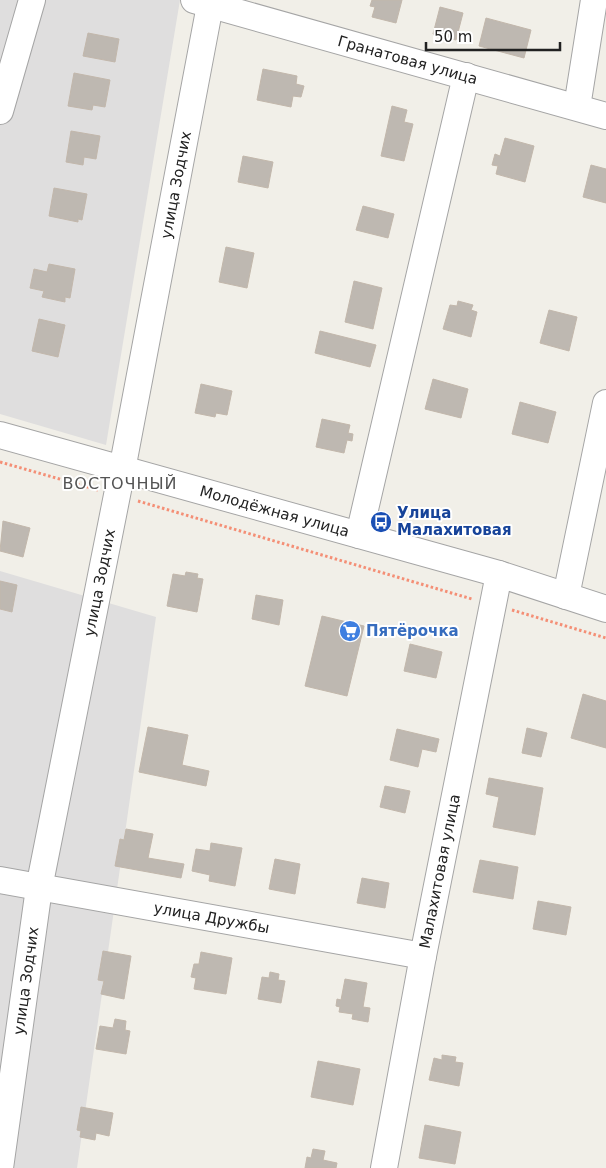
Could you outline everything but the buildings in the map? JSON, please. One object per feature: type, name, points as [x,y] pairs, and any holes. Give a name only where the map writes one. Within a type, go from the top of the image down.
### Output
[{"type":"street","points":[[0,110],[32,0]]},
{"type":"street","points":[[577,107],[594,0]]},
{"type":"street","name":"Гранатовая улица","points":[[205,2],[606,116]]},
{"type":"street","name":"улица Зодчих","points":[[0,1168],[39,888],[119,483],[205,2]]},
{"type":"street","points":[[359,535],[466,76]]},
{"type":"street","points":[[566,596],[606,403]]},
{"type":"street","name":"Молодёжная улица","points":[[0,435],[119,483],[359,535],[499,574],[606,609]]},
{"type":"street","name":"Малахитовая улица","points":[[384,1168],[423,956],[499,574]]},
{"type":"street","name":"улица Дружбы","points":[[0,880],[423,956]]},
{"type":"path","points":[[0,462],[119,483],[493,605],[606,638]]},
{"type":"shaded area","points":[[0,0],[180,0],[106,445],[0,414]]},
{"type":"shaded area","points":[[0,571],[156,617],[77,1168],[0,1168]]},
{"type":"place","name":"Улица Малахитовая","points":[[381,522]]},
{"type":"place","name":"Пятёрочка","points":[[350,631]]},
{"type":"district","name":"ВОСТОЧНЫЙ","points":[[120,483]]}]
